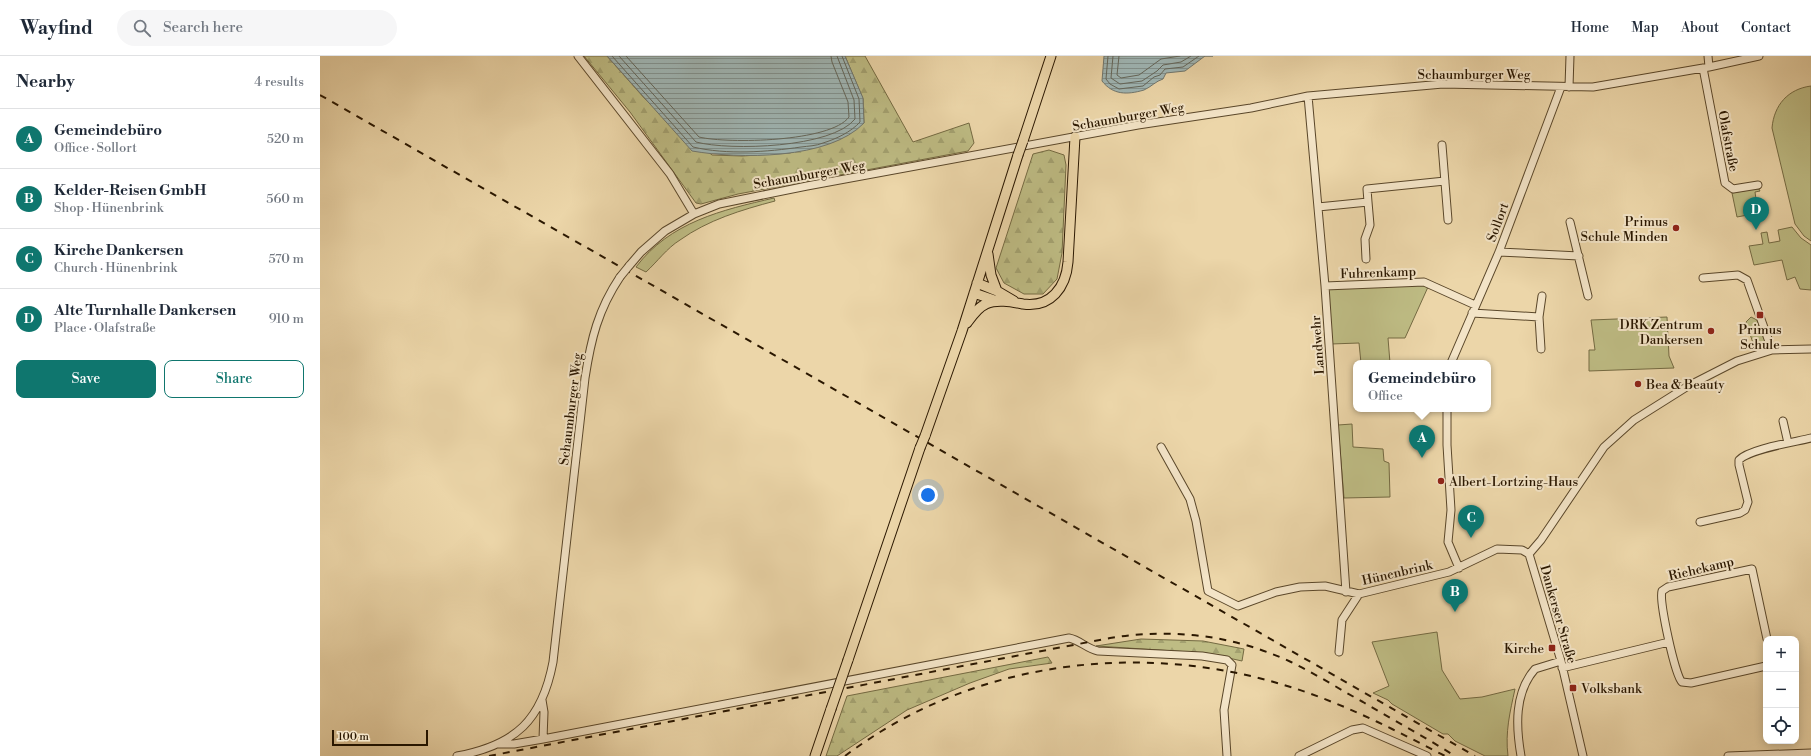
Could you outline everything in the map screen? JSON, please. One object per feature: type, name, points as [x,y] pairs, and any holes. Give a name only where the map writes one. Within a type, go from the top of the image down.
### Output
[{"type":"main road","points":[[815,756],[920,448],[962,331],[1051,56]]},
{"type":"main road","points":[[962,331],[980,307],[992,302],[1037,304],[1049,300],[1059,291],[1067,275],[1075,137]]},
{"type":"main road","points":[[988,249],[991,275],[997,291]]},
{"type":"main road","points":[[977,283],[997,291],[1017,302]]},
{"type":"main road","points":[[974,293],[1000,302]]},
{"type":"street","points":[[578,56],[670,174],[694,214]]},
{"type":"street","points":[[1569,87],[1570,56]]},
{"type":"street","name":"Olafstraße","points":[[1708,56],[1706,67],[1726,183],[1733,189],[1758,185]]},
{"type":"street","name":"Schaumburger Weg","points":[[457,756],[498,744],[510,737],[525,724],[542,700],[549,682],[552,662],[584,378],[590,347],[602,308],[620,277],[641,252],[665,231],[694,214],[719,204],[740,199],[1075,137],[1251,108],[1308,96],[1443,84],[1593,87],[1759,56]]},
{"type":"street","name":"Sollort","points":[[1452,360],[1499,252],[1561,87]]},
{"type":"street","name":"Landwehr","points":[[1308,96],[1318,207],[1346,592]]},
{"type":"street","points":[[1442,145],[1448,220]]},
{"type":"street","points":[[1366,259],[1365,239],[1370,225],[1367,189],[1445,181]]},
{"type":"street","points":[[1318,207],[1368,202]]},
{"type":"street","points":[[1570,222],[1588,296]]},
{"type":"street","points":[[1499,252],[1579,256]]},
{"type":"street","points":[[1703,278],[1738,275],[1747,280],[1772,350]]},
{"type":"street","name":"Fuhrenkamp","points":[[1324,286],[1424,282],[1475,305]]},
{"type":"street","points":[[1541,349],[1540,317],[1542,296]]},
{"type":"street","points":[[1472,313],[1540,317]]},
{"type":"street","name":"Dankerser Straße","points":[[1583,756],[1561,664],[1529,554],[1541,540],[1604,447],[1634,420],[1688,386],[1737,361],[1772,350],[1811,349]]},
{"type":"street","points":[[1446,412],[1451,510],[1448,542],[1459,568]]},
{"type":"street","points":[[1783,420],[1788,443]]},
{"type":"street","points":[[1700,522],[1740,513],[1745,510],[1748,502],[1739,460],[1742,457],[1788,443],[1811,438]]},
{"type":"street","name":"Hünenbrink","points":[[1161,447],[1190,499],[1196,521],[1208,591],[1238,606],[1276,592],[1300,586],[1325,586],[1359,594],[1433,576],[1459,568],[1497,549],[1522,550],[1529,554]]},
{"type":"street","name":"Riehekamp","points":[[1763,667],[1687,683],[1679,679],[1669,642],[1661,599],[1662,591],[1664,589],[1752,569],[1766,636]]},
{"type":"street","points":[[1339,652],[1342,620],[1359,594]]},
{"type":"street","points":[[498,744],[514,744],[543,739],[1069,638],[1076,639],[1085,646],[1098,651],[1202,656],[1227,660],[1232,665],[1224,710],[1227,756]]},
{"type":"street","points":[[1520,756],[1517,719],[1518,706],[1524,687],[1535,669],[1669,642]]},
{"type":"street","points":[[542,700],[544,712],[543,739]]},
{"type":"street","points":[[1299,756],[1352,730],[1363,728],[1427,756]]},
{"type":"street","points":[[1728,756],[1811,753]]},
{"type":"green space","points":[[584,56],[607,56],[645,99],[712,155],[742,156],[790,153],[864,123],[863,99],[845,56],[865,56],[913,142],[969,123],[974,143],[968,151],[738,194],[701,204],[696,203],[630,112]]},
{"type":"green space","points":[[1811,86],[1811,241],[1804,236],[1795,224],[1772,128],[1773,120],[1779,105],[1795,91]]},
{"type":"green space","points":[[1049,150],[1064,155],[1066,165],[1062,253],[1057,279],[1043,294],[1024,294],[1004,283],[996,268],[1033,154]]},
{"type":"green space","points":[[1759,189],[1760,191],[1755,192],[1758,213],[1737,217],[1732,193]]},
{"type":"green space","points":[[774,198],[775,201],[725,216],[691,233],[675,243],[646,272],[636,267],[665,239],[698,220],[716,213]]},
{"type":"green space","points":[[1792,227],[1801,238],[1811,245],[1811,290],[1800,289],[1795,277],[1787,280],[1782,260],[1754,265],[1749,246],[1763,244],[1761,233],[1767,232],[1769,243],[1780,241],[1778,230]]},
{"type":"green space","points":[[1421,285],[1428,287],[1405,338],[1388,338],[1390,360],[1361,360],[1359,343],[1331,344],[1328,291],[1332,288]]},
{"type":"green space","points":[[1667,317],[1669,356],[1674,368],[1589,371],[1589,350],[1595,350],[1591,320]]},
{"type":"green space","points":[[1751,317],[1757,320],[1766,343],[1762,349],[1756,349],[1754,346],[1746,322]]},
{"type":"green space","points":[[1352,424],[1353,447],[1383,449],[1384,461],[1389,463],[1390,497],[1344,498],[1338,425]]},
{"type":"green space","points":[[1437,632],[1442,670],[1460,699],[1482,697],[1515,689],[1508,730],[1508,756],[1485,756],[1455,741],[1448,734],[1443,734],[1392,704],[1388,700],[1373,693],[1389,686],[1372,642]]},
{"type":"green space","points":[[1141,639],[1203,641],[1244,649],[1242,661],[1206,653],[1096,646]]},
{"type":"green space","points":[[1048,657],[1052,663],[1009,669],[970,683],[907,710],[837,756],[826,756],[847,696]]},
{"type":"water","points":[[607,56],[845,56],[863,98],[864,123],[848,135],[829,144],[782,154],[733,155],[692,151]]},
{"type":"water","points":[[1104,56],[1205,56],[1185,71],[1166,73],[1163,79],[1147,89],[1132,93],[1121,93],[1106,86],[1102,81]]},
{"type":"railway","points":[[320,95],[1475,756]]},
{"type":"railway","points":[[489,756],[1110,638],[1157,634],[1180,634],[1225,640],[1247,645],[1291,662],[1421,735],[1455,756]]},
{"type":"railway","points":[[845,756],[893,724],[945,699],[1000,680],[1056,668],[1113,663],[1171,664],[1228,671],[1284,685],[1326,699],[1386,726],[1445,756]]},
{"type":"place","name":"Primus Schule Minden","points":[[1676,228]]},
{"type":"place","name":"Alte Turnhalle Dankersen","points":[[1756,230]]},
{"type":"place","name":"Primus Schule","points":[[1760,315]]},
{"type":"place","name":"DRK Zentrum Dankersen","points":[[1711,331]]},
{"type":"place","name":"Bea & Beauty","points":[[1638,384]]},
{"type":"place","name":"Gemeindebüro","points":[[1422,458]]},
{"type":"place","name":"Albert-Lortzing-Haus","points":[[1441,481]]},
{"type":"place","name":"Kirche Dankersen","points":[[1471,538]]},
{"type":"place","name":"Kelder-Reisen GmbH","points":[[1455,612]]},
{"type":"place","name":"Kirche","points":[[1552,648]]},
{"type":"place","name":"Volksbank","points":[[1573,688]]}]
